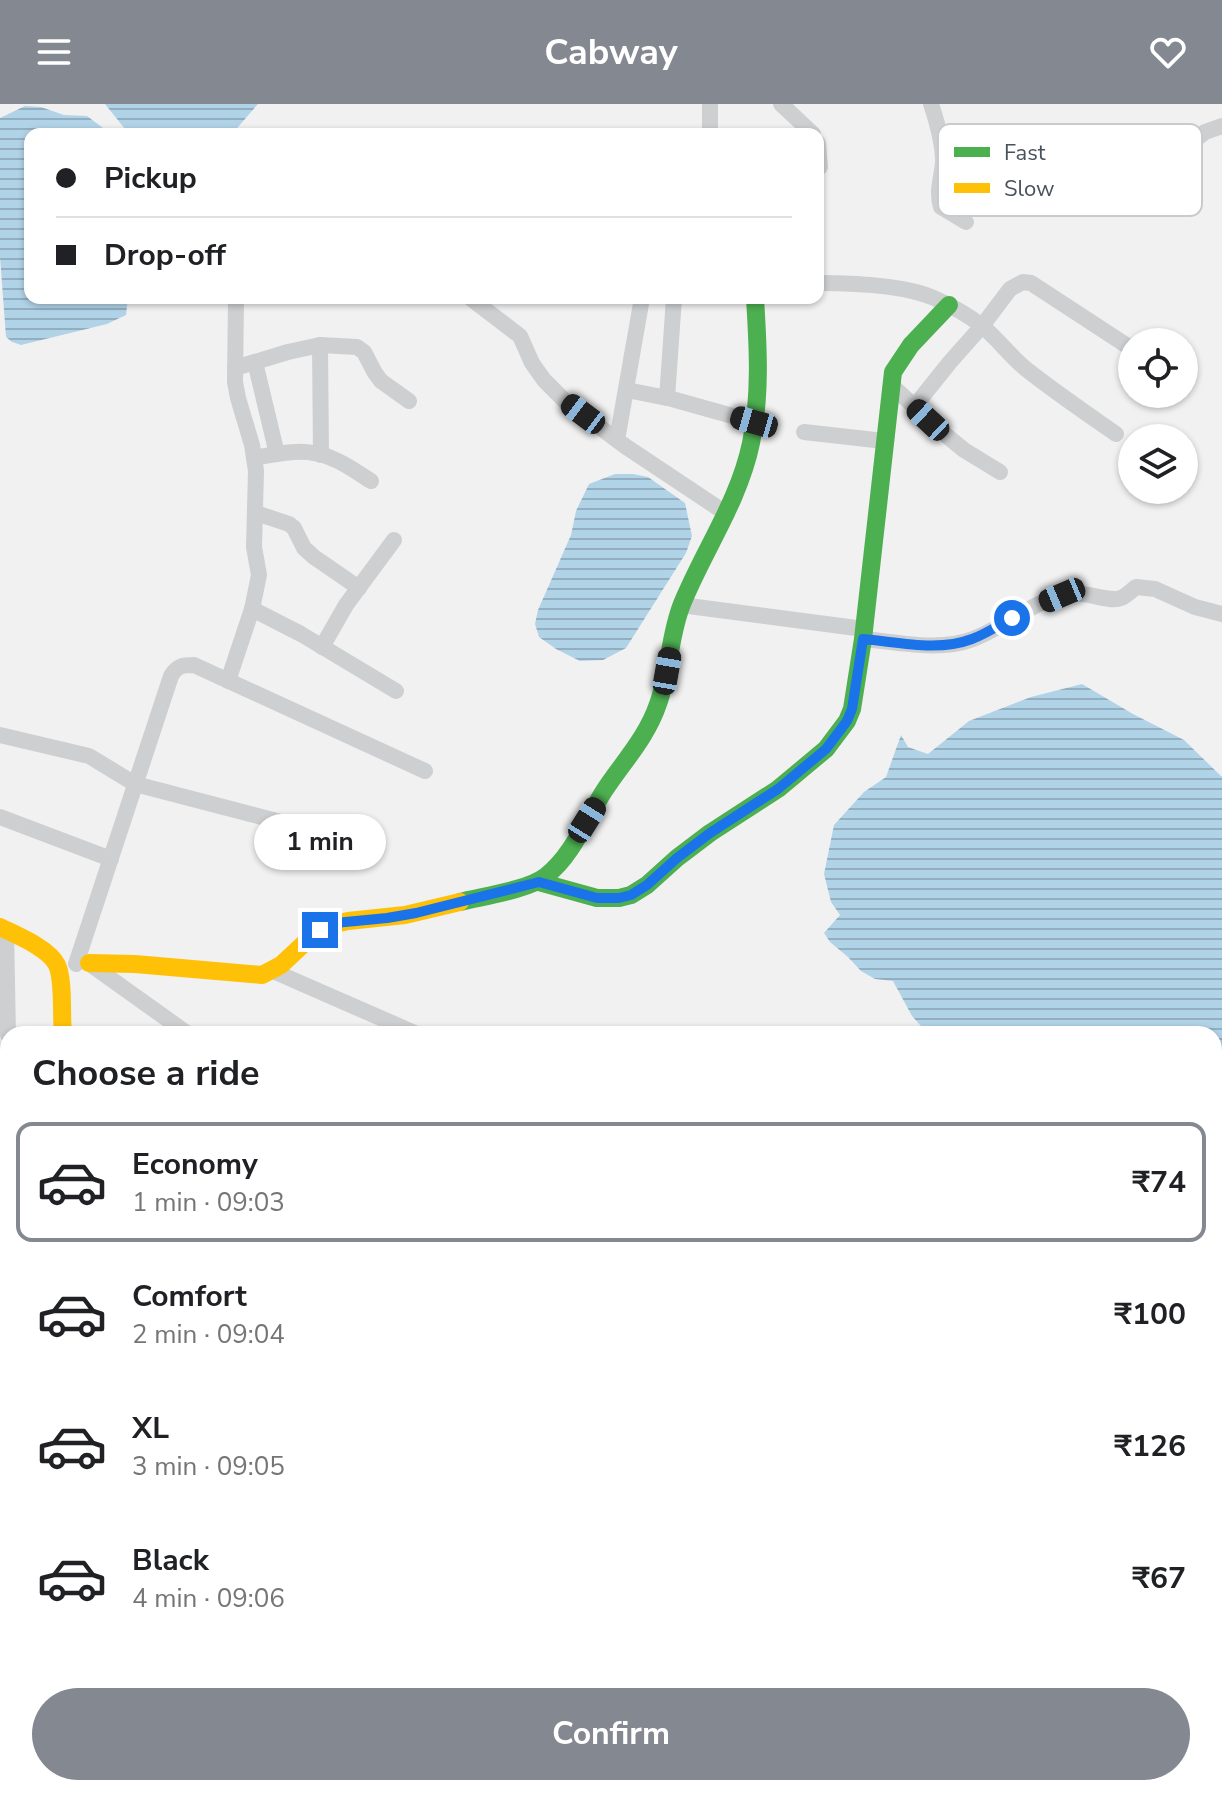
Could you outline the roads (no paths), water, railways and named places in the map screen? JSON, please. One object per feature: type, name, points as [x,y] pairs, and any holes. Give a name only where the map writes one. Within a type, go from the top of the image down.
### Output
[{"type":"street","points":[[710,104],[710,128]]},
{"type":"street","points":[[781,104],[807,128]]},
{"type":"street","points":[[931,104],[938,131]]},
{"type":"street","points":[[1202,134],[1222,126]]},
{"type":"street","points":[[956,216],[966,222]]},
{"type":"street","points":[[914,407],[1010,289],[1023,282],[1031,283],[1118,340]]},
{"type":"street","points":[[824,283],[901,290],[949,305],[982,326],[1036,377],[1116,434]]},
{"type":"street","points":[[228,681],[252,609],[259,575],[254,547],[254,458],[238,398],[235,368],[236,304]]},
{"type":"street","points":[[478,304],[520,336],[538,372],[565,401],[727,514]]},
{"type":"street","points":[[617,440],[641,304]]},
{"type":"street","points":[[667,398],[674,304]]},
{"type":"street","points":[[56,964],[178,967],[262,975],[284,964],[320,930],[335,923],[416,913],[539,882],[550,873],[651,725],[660,700],[681,605],[727,514],[743,472],[752,443],[756,402],[755,304]]},
{"type":"street","points":[[539,882],[597,898],[631,895],[710,833],[778,789],[826,749],[847,721],[854,700],[864,634],[893,372],[917,338],[949,305]]},
{"type":"street","points":[[235,368],[320,345],[361,348],[381,381],[409,401]]},
{"type":"street","points":[[320,345],[321,455]]},
{"type":"street","points":[[255,362],[277,454]]},
{"type":"street","points":[[891,385],[951,440],[1000,472]]},
{"type":"street","points":[[627,390],[754,422]]},
{"type":"street","points":[[804,432],[884,441]]},
{"type":"street","points":[[254,458],[305,452],[321,455],[332,458],[371,481]]},
{"type":"street","points":[[256,513],[289,524],[304,548],[359,588]]},
{"type":"street","points":[[322,647],[346,605],[394,540]]},
{"type":"street","points":[[681,605],[936,645],[973,639],[1031,607],[1074,592],[1113,599],[1122,598],[1136,587],[1155,589],[1195,607],[1222,614]]},
{"type":"street","points":[[252,609],[396,691]]},
{"type":"street","points":[[83,964],[111,859],[176,668],[194,665],[425,771]]},
{"type":"street","points":[[0,735],[89,756],[135,784],[319,832]]},
{"type":"street","points":[[0,817],[111,859]]},
{"type":"street","points":[[3,929],[43,951],[56,964],[62,1026]]},
{"type":"street","points":[[3,929],[8,1026]]},
{"type":"street","points":[[83,964],[176,1026]]},
{"type":"street","points":[[273,971],[399,1026]]},
{"type":"water","points":[[105,104],[258,104],[237,128],[124,128]]},
{"type":"water","points":[[25,106],[41,107],[64,115],[87,116],[103,128],[24,128],[24,304],[127,304],[126,315],[107,324],[21,345],[6,337],[0,257],[0,118]]},
{"type":"water","points":[[615,474],[648,477],[685,503],[692,536],[686,553],[626,648],[603,660],[580,661],[539,637],[535,624],[538,610],[571,535],[576,511],[589,484]]},
{"type":"water","points":[[1082,684],[1184,740],[1222,777],[1222,1026],[921,1026],[893,981],[875,979],[861,971],[824,933],[840,915],[831,902],[824,874],[834,825],[864,792],[886,777],[901,735],[908,747],[928,754],[969,721],[1031,697]]}]
